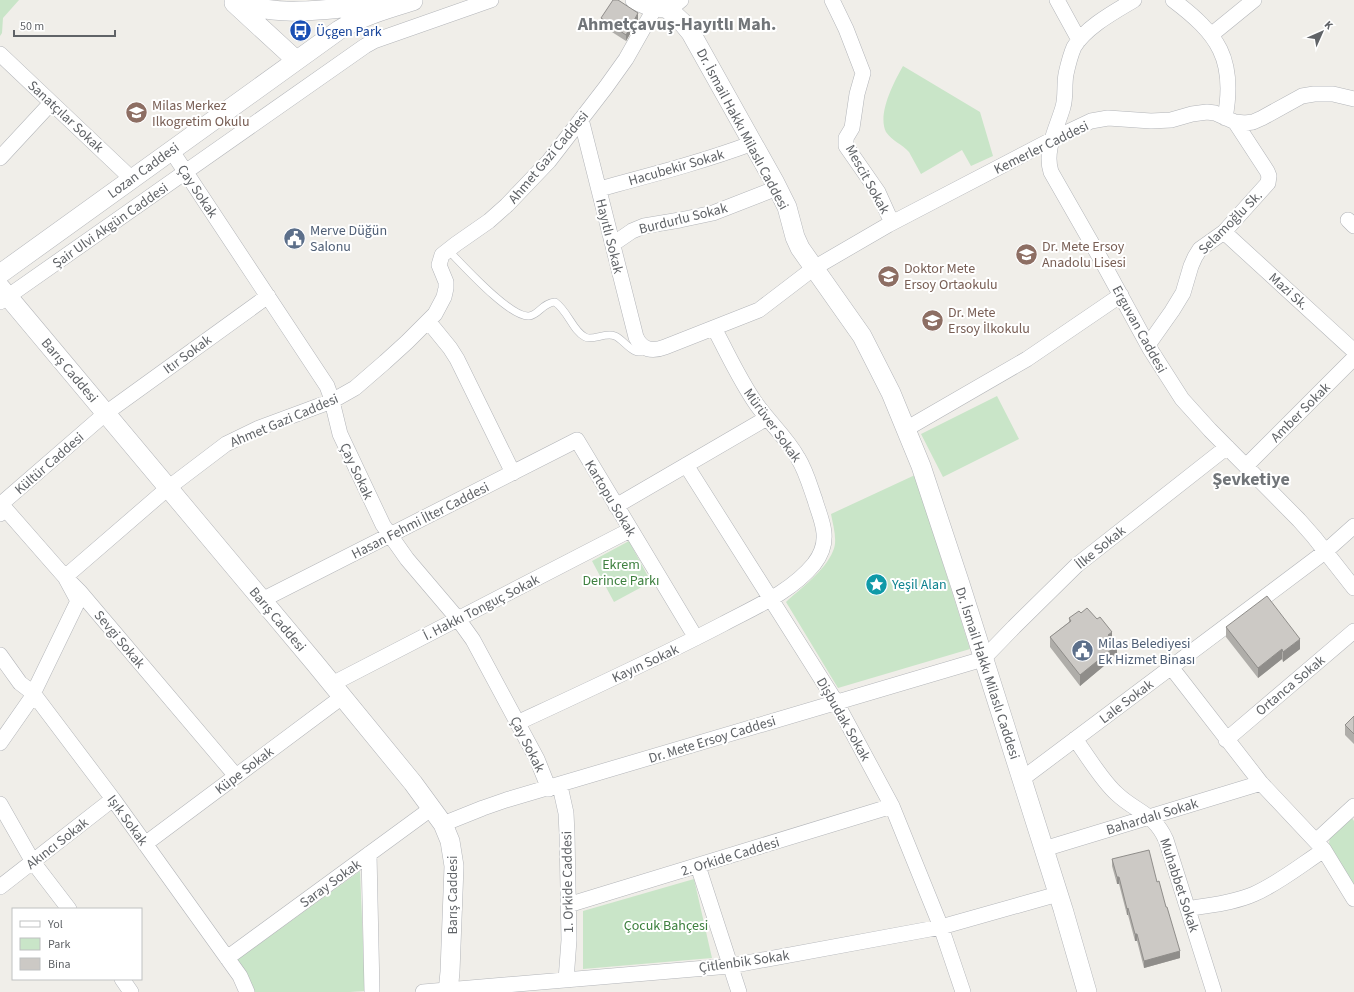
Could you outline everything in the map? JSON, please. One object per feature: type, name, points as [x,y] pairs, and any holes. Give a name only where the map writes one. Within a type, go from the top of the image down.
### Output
[{"type":"street","points":[[230,0],[296,60]]},
{"type":"street","points":[[234,0],[255,8],[282,11],[297,11],[415,0]]},
{"type":"street","name":"Lozan Caddesi","points":[[0,274],[339,30],[374,13],[415,0]]},
{"type":"street","name":"Şair Ulvi Akgün Caddesi","points":[[3,295],[185,172],[353,54],[374,41],[491,0]]},
{"type":"street","points":[[635,0],[649,6],[669,5]]},
{"type":"street","name":"Mescit Sokak","points":[[832,0],[846,28],[863,73],[857,94],[852,128],[846,138],[846,146],[878,192],[892,223]]},
{"type":"street","points":[[1057,0],[1079,40]]},
{"type":"street","name":"Erguvan Caddesi","points":[[1134,0],[1105,18],[1079,40],[1074,48],[1069,59],[1065,81],[1064,105],[1052,139],[1049,153],[1048,162],[1051,172],[1148,344],[1182,399],[1226,447],[1299,520],[1326,551],[1354,588]]},
{"type":"street","points":[[1173,0],[1199,22],[1217,43],[1223,56],[1227,72],[1230,120]]},
{"type":"street","points":[[1211,35],[1254,0]]},
{"type":"street","name":"Ahmet Gazi Caddesi","points":[[65,577],[168,488],[226,444],[259,428],[332,401],[355,388],[402,347],[428,321],[440,306],[444,297],[446,282],[439,265],[442,255],[489,222],[507,206],[549,160],[669,5]]},
{"type":"street","name":"Dr. İsmail Hakkı Milaslı Caddesi","points":[[669,5],[698,44],[753,143],[787,207],[800,248],[862,336],[891,393],[906,428],[924,474],[1022,779],[1087,992]]},
{"type":"street","name":"Sanatçılar Sokak","points":[[0,54],[132,179]]},
{"type":"street","name":"Kemerler Caddesi","points":[[814,268],[892,223],[1052,139],[1091,121],[1108,118],[1151,121],[1171,120],[1192,114],[1207,112],[1215,113],[1230,120],[1245,123],[1253,122],[1302,96],[1314,94],[1333,94],[1354,99]]},
{"type":"street","points":[[0,158],[51,103]]},
{"type":"street","name":"Hayıtlı Sokak","points":[[581,119],[636,337],[641,346],[646,349]]},
{"type":"street","name":"Selamoğlu Sk.","points":[[1148,344],[1183,293],[1195,257],[1200,249],[1224,232],[1268,183],[1269,180],[1267,171],[1230,120]]},
{"type":"street","name":"Hacubekir Sokak","points":[[599,189],[691,164],[753,143]]},
{"type":"street","name":"Çay Sokak","points":[[171,150],[327,386],[340,434],[390,536],[406,559],[458,619],[473,640],[536,759],[554,787]]},
{"type":"street","name":"Burdurlu Sokak","points":[[612,244],[632,231],[644,226],[713,213],[777,188]]},
{"type":"street","name":"Mazi Sk.","points":[[1224,232],[1354,351]]},
{"type":"street","points":[[646,349],[658,350],[759,310],[814,268]]},
{"type":"street","name":"Barış Caddesi","points":[[3,295],[106,413],[337,690],[432,808],[443,824],[450,841],[454,866],[448,991]]},
{"type":"street","points":[[906,428],[1034,355],[1121,295]]},
{"type":"street","name":"Itır Sokak","points":[[106,413],[268,296]]},
{"type":"street","points":[[428,321],[457,359],[513,473]]},
{"type":"street","name":"Mürüver Sokak","points":[[714,328],[748,391],[767,418],[790,445],[804,468],[824,533],[820,554],[814,564],[787,588],[770,599]]},
{"type":"street","name":"Amber Sokak","points":[[1246,466],[1354,358]]},
{"type":"street","name":"Kültür Caddesi","points":[[1,511],[106,413]]},
{"type":"street","points":[[616,506],[767,418]]},
{"type":"street","name":"Hasan Fehmi İlter Caddesi","points":[[262,600],[577,440]]},
{"type":"street","name":"Kartopu Sokak","points":[[577,440],[696,638]]},
{"type":"street","name":"İlke Sokak","points":[[983,659],[1036,604],[1077,565],[1226,447]]},
{"type":"street","name":"Dişbudak Sokak","points":[[686,466],[836,702],[892,806],[941,927],[963,992]]},
{"type":"street","name":"Sevgi Sokak","points":[[1,511],[80,592],[236,776]]},
{"type":"street","name":"Lale Sokak","points":[[1022,779],[1326,551],[1354,526]]},
{"type":"street","name":"İ. Hakkı Tonguç Sokak","points":[[337,690],[458,619],[630,530]]},
{"type":"street","points":[[0,743],[33,693],[78,601],[65,577]]},
{"type":"street","name":"Kayın Sokak","points":[[517,723],[696,638],[770,599]]},
{"type":"street","name":"Ortanca Sokak","points":[[1226,740],[1354,631]]},
{"type":"street","name":"Işık Sokak","points":[[0,655],[20,683],[33,693],[113,799],[240,976],[247,992]]},
{"type":"street","name":"Dr. Mete Ersoy Caddesi","points":[[443,824],[483,808],[983,659]]},
{"type":"street","points":[[1171,667],[1226,740],[1261,783],[1320,846],[1354,898]]},
{"type":"street","name":"Küpe Sokak","points":[[145,844],[236,776],[337,690]]},
{"type":"street","name":"Muhabbet Sokak","points":[[1075,739],[1116,794],[1150,817],[1162,830],[1214,992]]},
{"type":"street","name":"Bahardalı Sokak","points":[[1044,849],[1261,783]]},
{"type":"street","name":"1. Orkide Caddesi","points":[[554,787],[566,813],[568,905],[566,980]]},
{"type":"street","name":"Akıncı Sokak","points":[[0,888],[113,799]]},
{"type":"street","points":[[0,804],[33,862],[68,908]]},
{"type":"street","name":"2. Orkide Caddesi","points":[[568,905],[892,806]]},
{"type":"street","points":[[1188,909],[1252,895],[1291,872],[1320,846],[1354,806]]},
{"type":"street","name":"Saray Sokak","points":[[227,958],[432,808]]},
{"type":"street","points":[[369,854],[372,992]]},
{"type":"street","points":[[698,866],[739,992]]},
{"type":"street","name":"Çitlenbik Sokak","points":[[423,992],[730,966],[941,927],[1058,894]]},
{"type":"street","points":[[123,980],[131,992]]},
{"type":"lane","points":[[448,250],[496,298],[513,311],[528,316],[535,314],[549,303],[555,302],[566,312],[574,326],[586,337],[591,338],[606,334],[620,338],[632,350],[641,352],[646,349]]},
{"type":"green space","points":[[0,0],[19,0],[3,18],[2,33],[0,36]]},
{"type":"green space","points":[[903,66],[980,112],[993,156],[971,166],[962,150],[921,174],[909,152],[888,135],[884,125],[885,107],[895,81]]},
{"type":"green space","points":[[997,396],[1019,439],[943,477],[921,434]]},
{"type":"green space","name":"Yeşil Alan","points":[[915,475],[970,649],[838,688],[786,602],[819,572],[833,551],[835,533],[831,514]]},
{"type":"green space","name":"Ekrem Derince Parkı","points":[[629,541],[651,582],[614,602],[592,561]]},
{"type":"green space","points":[[1352,818],[1354,821],[1354,885],[1329,844],[1330,835]]},
{"type":"green space","points":[[360,871],[365,991],[255,992],[237,960]]},
{"type":"green space","name":"Çocuk Bahçesi","points":[[694,879],[712,958],[583,969],[583,911]]},
{"type":"building","points":[[613,0],[618,0],[638,13],[626,35],[601,18]]},
{"type":"building","points":[[1267,596],[1300,639],[1283,652],[1282,649],[1258,668],[1226,627]]},
{"type":"building","name":"Milas Belediyesi Ek Hizmet Binası","points":[[1087,608],[1097,619],[1100,617],[1112,632],[1108,635],[1117,645],[1080,675],[1050,637],[1071,621],[1069,618],[1079,611],[1081,613]]},
{"type":"building","points":[[1354,716],[1354,734],[1345,725]]},
{"type":"building","points":[[1149,850],[1157,882],[1159,881],[1180,951],[1144,961],[1137,934],[1135,934],[1119,877],[1117,877],[1112,859]]},
{"type":"place","name":"Üçgen Park","points":[[301,31]]},
{"type":"place","name":"Milas Merkez Ilkogretim Okulu","points":[[137,113]]},
{"type":"place","name":"Merve Düğün Salonu","points":[[294,238]]},
{"type":"place","name":"Dr. Mete Ersoy Anadolu Lisesi","points":[[1027,254]]},
{"type":"place","name":"Doktor Mete Ersoy Ortaokulu","points":[[889,276]]},
{"type":"place","name":"Dr. Mete Ersoy İlkokulu","points":[[932,320]]},
{"type":"place","name":"Yeşil Alan","points":[[877,584]]},
{"type":"place","name":"Milas Belediyesi Ek Hizmet Binası","points":[[1083,651]]},
{"type":"district","name":"Ahmetçavuş-Hayıtlı Mah.","points":[[677,24]]},
{"type":"district","name":"Şevketiye","points":[[1251,479]]}]
